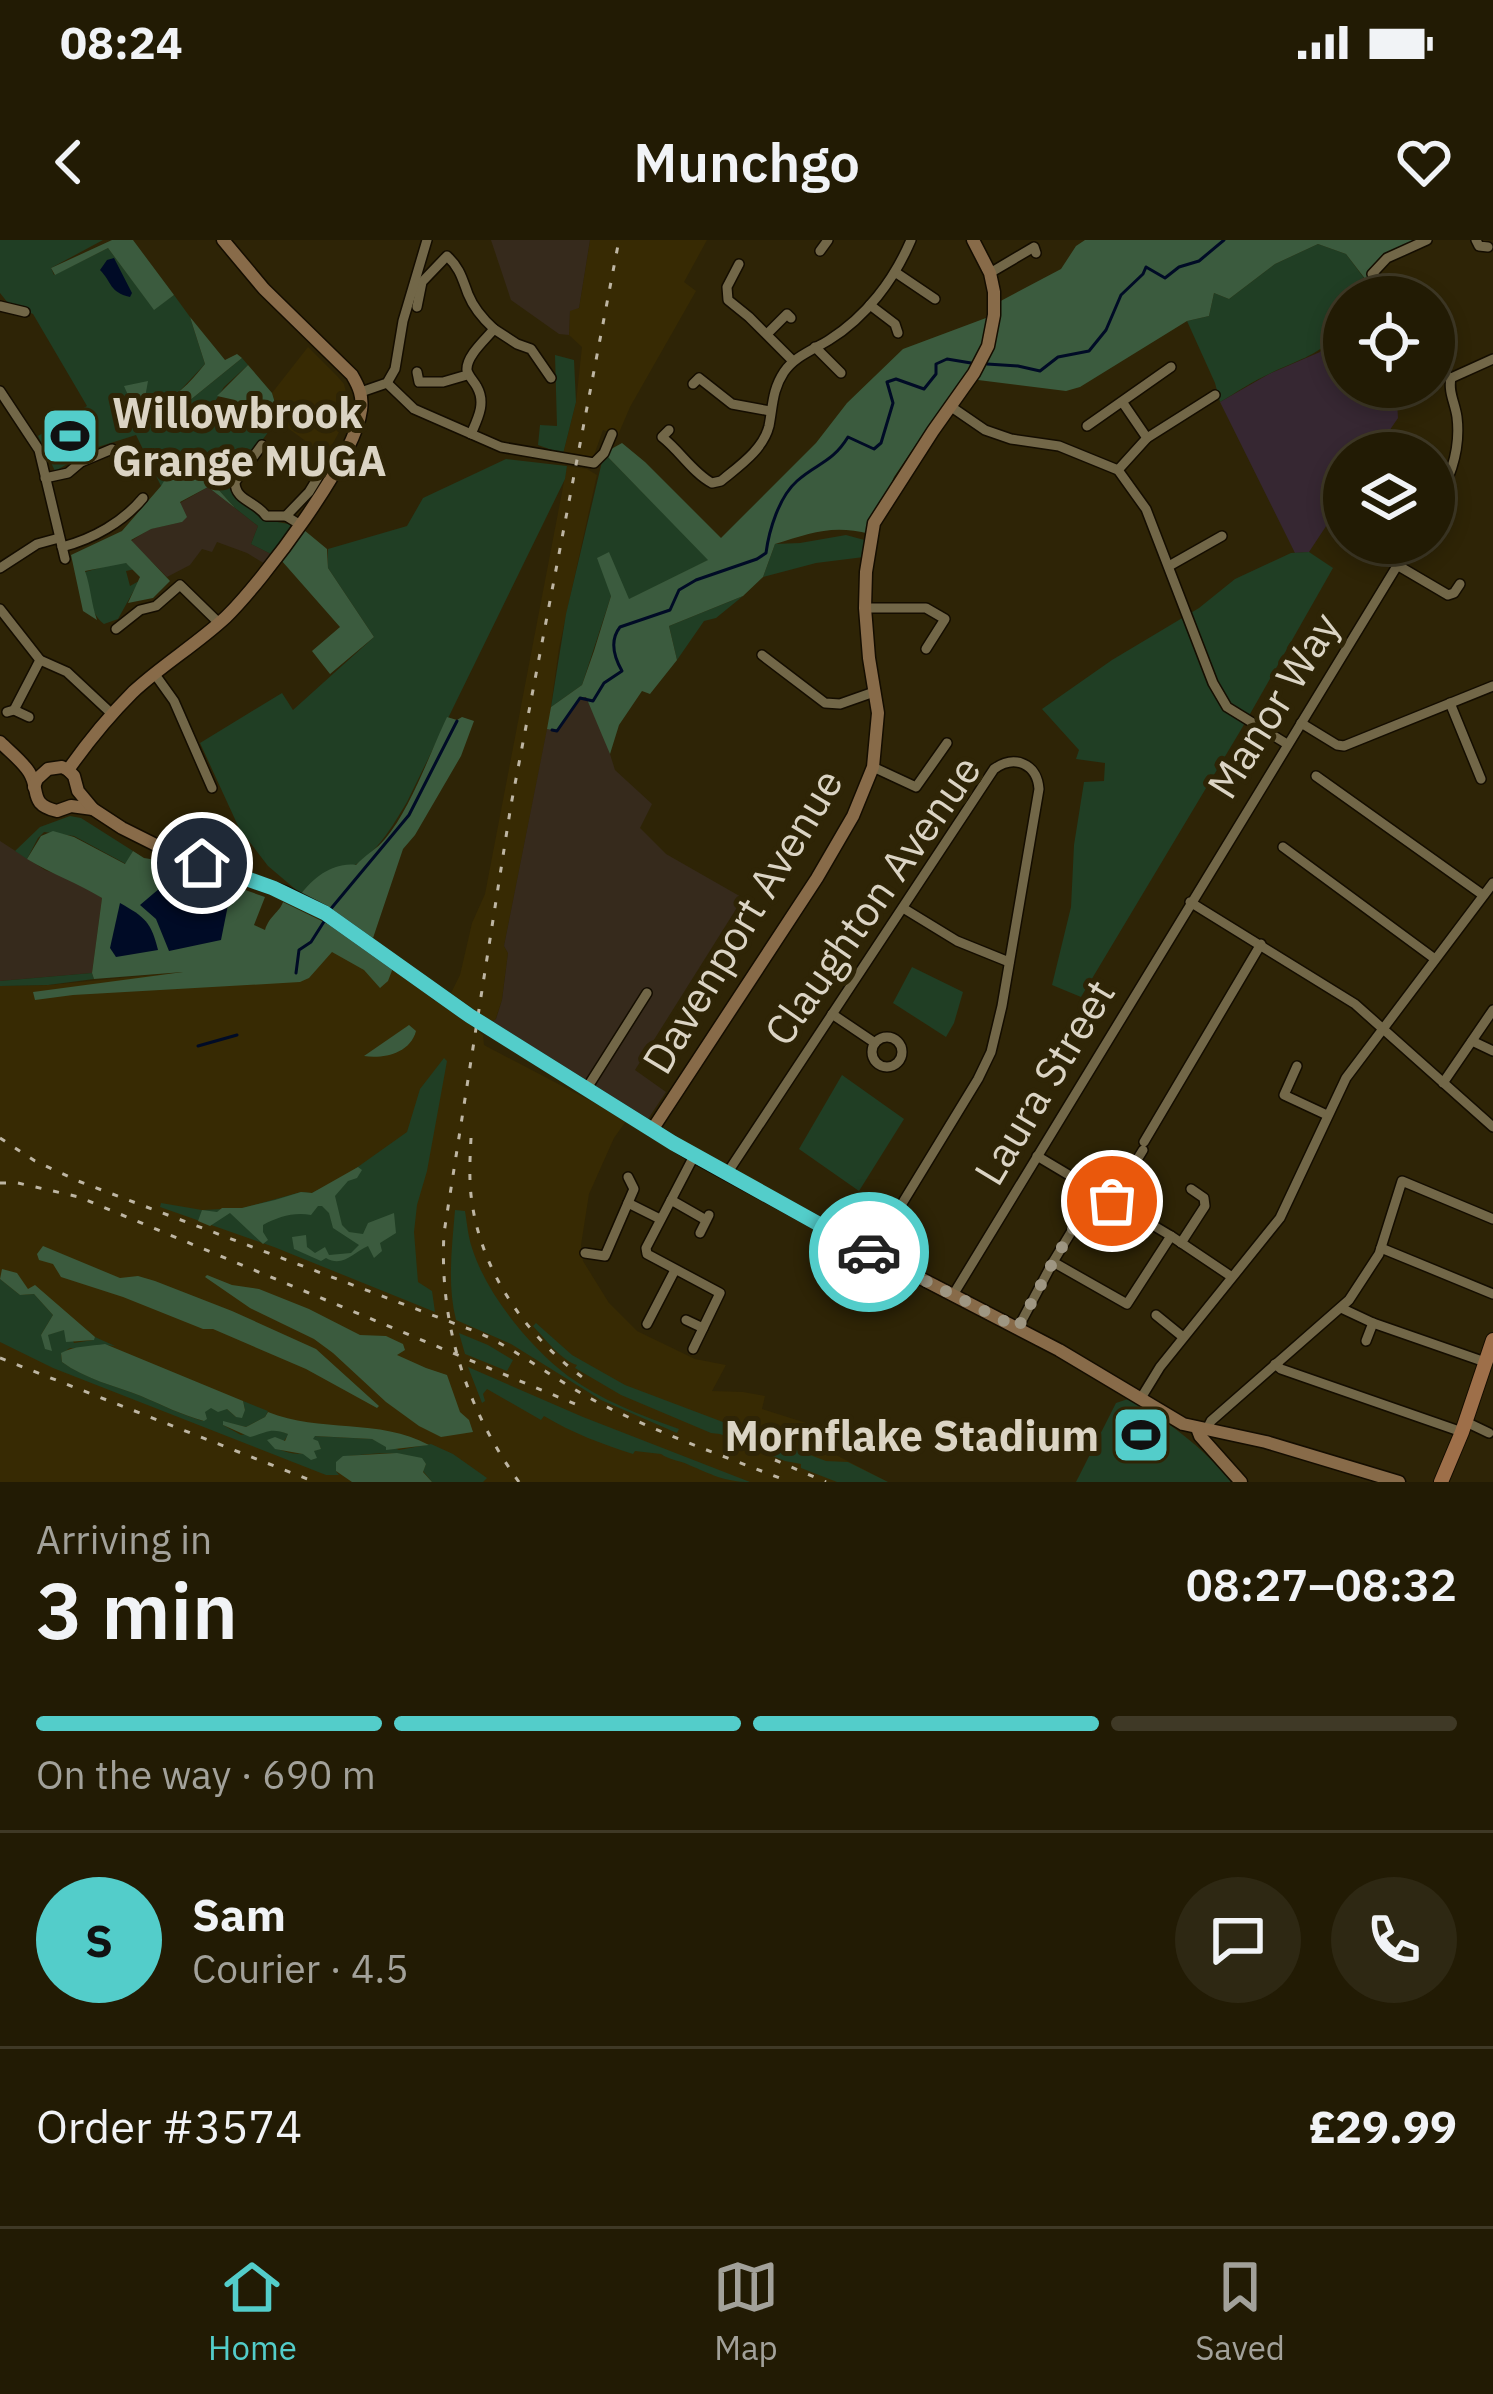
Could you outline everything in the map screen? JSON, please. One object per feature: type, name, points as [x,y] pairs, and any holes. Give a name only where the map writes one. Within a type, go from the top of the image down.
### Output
[{"type":"main road","points":[[1441,1482],[1487,1369],[1493,1340]]},
{"type":"street","points":[[68,770],[112,714],[154,673],[219,623],[257,583],[338,468],[361,412],[361,392],[346,369],[264,289],[223,240]]},
{"type":"street","points":[[361,392],[387,383],[395,369],[428,240]]},
{"type":"street","points":[[820,251],[828,240]]},
{"type":"street","points":[[662,436],[706,481],[721,481],[758,448],[768,429],[778,382],[793,361],[839,332],[870,305],[911,240]]},
{"type":"street","points":[[973,240],[990,273],[1034,247]]},
{"type":"street","points":[[1374,276],[1387,258],[1427,240]]},
{"type":"street","points":[[417,307],[422,283],[447,256],[462,274],[480,316],[531,349],[551,378]]},
{"type":"street","points":[[739,264],[727,286],[728,300],[793,361]]},
{"type":"street","points":[[895,272],[934,299]]},
{"type":"street","name":"Davenport Avenue","points":[[652,1130],[817,878],[853,816],[874,767],[878,713],[865,608],[874,523],[979,364],[991,336],[995,304],[990,273]]},
{"type":"street","points":[[1,302],[25,312]]},
{"type":"street","points":[[870,305],[898,325]]},
{"type":"street","points":[[767,334],[786,314]]},
{"type":"street","points":[[467,375],[472,356],[494,329]]},
{"type":"street","points":[[815,347],[841,373]]},
{"type":"street","points":[[1455,376],[1493,359]]},
{"type":"street","points":[[1087,426],[1171,367]]},
{"type":"street","points":[[416,372],[419,382],[429,383],[467,375]]},
{"type":"street","points":[[467,375],[482,402],[471,434]]},
{"type":"street","points":[[699,378],[732,404],[770,411]]},
{"type":"street","points":[[387,383],[414,409],[501,447],[594,463],[612,434]]},
{"type":"street","points":[[0,391],[39,450],[65,559]]},
{"type":"street","points":[[1118,470],[1148,438],[1215,395]]},
{"type":"street","points":[[1123,403],[1148,438]]},
{"type":"street","points":[[950,406],[985,430],[1059,446],[1118,470],[1147,509],[1213,683],[1227,707],[1287,744]]},
{"type":"street","points":[[1454,408],[1455,455]]},
{"type":"street","points":[[271,459],[260,447],[235,482],[237,493],[266,516],[286,516],[323,469]]},
{"type":"street","points":[[45,478],[68,472],[112,449],[116,455]]},
{"type":"street","points":[[0,568],[37,544],[76,544],[129,515],[136,500]]},
{"type":"street","points":[[286,516],[299,524]]},
{"type":"street","points":[[1169,566],[1222,536]]},
{"type":"street","points":[[1397,565],[1448,595],[1460,584]]},
{"type":"street","name":"Manor Way","points":[[1190,902],[1397,565]]},
{"type":"street","points":[[124,627],[140,610],[157,606],[179,579],[219,623]]},
{"type":"street","points":[[865,608],[926,608],[945,619],[926,650]]},
{"type":"street","points":[[1,613],[40,660],[67,672],[112,714]]},
{"type":"street","points":[[762,655],[825,703],[840,704],[874,692]]},
{"type":"street","points":[[29,717],[11,711],[40,660]]},
{"type":"street","points":[[154,673],[174,701],[212,788]]},
{"type":"street","points":[[1300,723],[1344,746],[1493,686]]},
{"type":"street","points":[[1450,704],[1481,779]]},
{"type":"street","points":[[0,742],[33,777],[37,800],[49,810],[93,808]]},
{"type":"street","points":[[874,767],[916,788],[947,743]]},
{"type":"street","name":"Claughton Avenue","points":[[726,1175],[994,770],[1011,761],[1026,764],[1039,789],[991,1052],[872,1253]]},
{"type":"street","points":[[24,766],[42,772],[55,767],[68,770],[93,808],[132,834],[327,914],[487,1027],[694,1156],[1018,1328],[1184,1424],[1328,1459],[1392,1481]]},
{"type":"street","points":[[34,787],[42,772]]},
{"type":"street","points":[[1316,776],[1483,895]]},
{"type":"street","points":[[71,806],[78,790]]},
{"type":"street","points":[[1283,847],[1435,959]]},
{"type":"street","points":[[1141,1398],[1160,1366],[1280,1218],[1346,1078],[1493,884]]},
{"type":"street","points":[[1190,902],[1355,1004],[1493,1127]]},
{"type":"street","name":"Laura Street","points":[[953,1295],[1190,902]]},
{"type":"street","points":[[903,908],[957,941],[1010,962]]},
{"type":"street","points":[[1112,1201],[1261,944]]},
{"type":"street","points":[[587,1088],[647,993]]},
{"type":"street","points":[[1443,1084],[1493,1010]]},
{"type":"street","points":[[832,1014],[875,1043]]},
{"type":"street","points":[[1472,1041],[1493,1051]]},
{"type":"street","points":[[1297,1066],[1284,1095],[1328,1115]]},
{"type":"street","points":[[693,1349],[720,1293],[647,1253],[646,1248],[694,1156]]},
{"type":"street","points":[[1037,1156],[1232,1277]]},
{"type":"street","points":[[585,1253],[605,1256],[634,1189],[628,1177]]},
{"type":"street","points":[[1241,1482],[1202,1438],[1202,1429],[1341,1308],[1381,1248],[1402,1181],[1493,1219]]},
{"type":"street","points":[[1053,1262],[1126,1304],[1205,1206],[1204,1198],[1191,1189]]},
{"type":"street","points":[[1018,1328],[1096,1191]]},
{"type":"street","points":[[671,1200],[708,1217],[700,1233]]},
{"type":"street","points":[[628,1203],[659,1219]]},
{"type":"street","points":[[1381,1248],[1493,1294]]},
{"type":"street","points":[[647,1324],[675,1270]]},
{"type":"street","points":[[1341,1308],[1487,1369]]},
{"type":"street","points":[[1156,1315],[1183,1337]]},
{"type":"street","points":[[686,1320],[704,1328]]},
{"type":"street","points":[[1366,1341],[1373,1323]]},
{"type":"street","points":[[1275,1364],[1281,1370],[1490,1432]]},
{"type":"shaded area","points":[[491,240],[590,240],[579,308],[570,311],[569,335],[559,334],[511,300]]},
{"type":"shaded area","points":[[590,240],[707,240],[684,282],[696,291],[618,435],[603,430],[593,458],[563,454],[576,402],[582,347],[569,335],[570,310],[579,308]]},
{"type":"shaded area","points":[[308,347],[344,384],[347,396],[344,423],[326,456],[281,423],[272,393]]},
{"type":"shaded area","points":[[1323,348],[1323,408],[1397,408],[1398,418],[1388,432],[1323,432],[1323,531],[1309,552],[1295,553],[1220,402]]},
{"type":"shaded area","points":[[567,466],[597,475],[559,648],[504,946],[508,953],[502,1000],[492,1022],[451,993],[485,894]]},
{"type":"shaded area","points":[[208,487],[258,526],[251,544],[271,554],[265,564],[217,542],[212,552],[202,549],[190,565],[167,577],[131,541],[150,529],[182,522],[180,503]]},
{"type":"shaded area","points":[[586,697],[615,770],[652,804],[640,828],[666,854],[743,898],[635,1070],[666,1092],[648,1119],[492,1022],[502,1000],[508,953],[504,946],[547,729],[557,730],[580,698]]},
{"type":"shaded area","points":[[0,841],[102,898],[92,973],[0,981]]},
{"type":"shaded area","points":[[314,916],[440,1001],[483,1035],[484,1045],[627,1120],[589,1194],[581,1245],[583,1261],[609,1303],[637,1331],[695,1359],[726,1365],[712,1391],[765,1396],[762,1409],[819,1427],[815,1444],[888,1482],[0,1482],[0,986],[274,963]]},
{"type":"green space","points":[[0,240],[103,240],[51,268],[54,275],[108,248],[154,309],[174,295],[190,317],[205,364],[174,397],[142,410],[125,386],[149,425],[189,401],[242,358],[248,365],[212,406],[225,413],[233,408],[247,421],[261,404],[268,416],[281,423],[272,427],[229,485],[265,517],[290,524],[271,554],[251,544],[258,526],[207,477],[161,486],[136,435],[98,447],[55,471],[38,436],[87,406],[33,314],[8,303],[0,293]]},
{"type":"green space","points":[[112,240],[133,240],[174,295],[154,310],[108,248],[55,275],[51,268]]},
{"type":"green space","points":[[1085,240],[1427,240],[1387,258],[1370,276],[1363,276],[1346,254],[1318,244],[1275,264],[1229,299],[1214,293],[1209,316],[1187,321],[1080,387],[1066,391],[978,380],[974,374],[894,477],[870,534],[833,530],[775,544],[763,577],[743,596],[669,626],[677,660],[650,694],[642,691],[619,725],[610,754],[586,697],[580,698],[557,731],[547,729],[551,707],[582,685],[611,596],[597,558],[609,552],[629,599],[708,560],[604,453],[622,443],[721,538],[903,349],[994,315],[995,304],[1061,269]]},
{"type":"green space","points":[[1318,244],[1346,254],[1362,276],[1323,276],[1322,348],[1220,402],[1187,321],[1209,316],[1214,293],[1229,299],[1275,264]]},
{"type":"green space","points":[[190,317],[225,360],[237,354],[242,358],[150,426],[136,413],[124,386],[148,381],[143,409],[190,381],[205,364]]},
{"type":"green space","points":[[555,355],[574,360],[576,402],[563,454],[538,445],[540,425],[557,426]]},
{"type":"green space","points":[[248,365],[272,393],[281,423],[261,405],[246,422],[233,408],[235,400],[217,396]]},
{"type":"green space","points":[[604,453],[709,560],[628,600],[609,553],[611,596],[582,685],[551,707],[566,614]]},
{"type":"green space","points":[[506,459],[567,466],[565,479],[396,821],[361,861],[301,894],[268,866],[239,828],[200,743],[282,693],[293,710],[374,637],[328,568],[328,549],[407,526],[423,498]]},
{"type":"green space","points":[[171,470],[190,479],[207,477],[235,508],[208,487],[180,502],[187,517],[182,522],[151,529],[131,540],[170,581],[153,598],[128,603],[140,577],[126,563],[85,571],[97,620],[83,611],[71,555],[122,531]]},
{"type":"green space","points":[[304,530],[327,549],[328,568],[374,637],[330,674],[312,651],[340,627],[281,560]]},
{"type":"green space","points":[[846,535],[868,541],[864,557],[763,577],[775,544]]},
{"type":"green space","points":[[1309,552],[1333,568],[1081,997],[1052,985],[1071,907],[1084,782],[1104,781],[1105,763],[1076,759],[1079,750],[1042,709],[1199,608],[1235,579],[1291,553]]},
{"type":"green space","points":[[117,563],[135,569],[126,571],[130,586],[139,581],[118,619],[104,624],[92,607],[85,572]]},
{"type":"green space","points":[[743,596],[716,618],[704,621],[677,660],[669,626]]},
{"type":"green space","points":[[447,717],[474,721],[461,756],[403,849],[373,938],[301,894],[325,872],[356,865],[385,839],[411,797]]},
{"type":"green space","points":[[70,816],[133,851],[126,864],[74,836],[44,832],[27,859],[15,851],[40,827]]},
{"type":"green space","points":[[53,831],[125,864],[133,851],[265,897],[254,925],[265,930],[283,902],[334,927],[393,968],[388,981],[380,988],[364,970],[332,952],[300,982],[35,1000],[33,992],[183,972],[94,979],[102,898],[27,859],[41,836]]},
{"type":"green space","points":[[912,967],[963,992],[946,1037],[893,1003]]},
{"type":"green space","points":[[92,973],[94,979],[0,986],[0,981]]},
{"type":"green space","points":[[409,1025],[416,1031],[402,1050],[364,1056]]},
{"type":"green space","points":[[444,1058],[414,1232],[418,1282],[432,1291],[435,1312],[160,1207],[161,1203],[202,1210],[243,1208],[312,1193],[345,1176],[407,1132],[420,1089]]},
{"type":"green space","points":[[842,1075],[904,1119],[859,1191],[799,1149]]},
{"type":"green space","points":[[358,1167],[362,1170],[357,1178],[335,1196],[342,1225],[349,1232],[363,1234],[368,1223],[394,1213],[396,1233],[380,1243],[382,1251],[374,1258],[368,1246],[338,1261],[321,1261],[294,1249],[292,1237],[306,1235],[307,1247],[315,1253],[325,1247],[329,1255],[351,1253],[359,1245],[333,1228],[322,1206],[311,1215],[286,1216],[263,1225],[268,1240],[263,1244],[230,1213],[210,1226],[198,1221],[202,1210],[217,1212],[312,1193]]},
{"type":"green space","points":[[1096,1191],[1132,1213],[1118,1236],[1112,1237],[1081,1216]]},
{"type":"green space","points":[[455,1210],[465,1211],[472,1248],[488,1284],[539,1350],[581,1385],[679,1429],[677,1433],[601,1400],[511,1344],[456,1320],[451,1279]]},
{"type":"green space","points":[[43,1246],[120,1278],[155,1281],[316,1349],[379,1406],[213,1329],[61,1277],[53,1264],[39,1260]]},
{"type":"green space","points":[[2,1269],[17,1273],[28,1289],[35,1285],[94,1340],[66,1342],[64,1330],[48,1335],[52,1351],[45,1349],[41,1335],[53,1315],[34,1294],[20,1295],[0,1279]]},
{"type":"green space","points":[[207,1275],[259,1289],[360,1335],[386,1336],[403,1344],[405,1350],[397,1355],[447,1375],[473,1432],[441,1437],[419,1426],[314,1339],[250,1308]]},
{"type":"green space","points":[[0,1279],[20,1295],[34,1294],[53,1315],[41,1335],[51,1350],[47,1335],[66,1329],[74,1343],[95,1337],[115,1346],[70,1348],[61,1354],[62,1362],[91,1378],[203,1421],[211,1407],[227,1409],[236,1417],[245,1410],[243,1401],[268,1411],[265,1417],[246,1427],[223,1425],[241,1435],[274,1429],[289,1434],[278,1449],[289,1453],[321,1448],[314,1436],[372,1439],[399,1450],[431,1444],[487,1478],[483,1482],[432,1482],[423,1471],[426,1464],[388,1453],[348,1456],[336,1471],[339,1475],[326,1475],[53,1368],[0,1342]]},
{"type":"green space","points":[[536,1323],[572,1355],[625,1385],[826,1461],[848,1462],[888,1482],[837,1482],[621,1395],[575,1368],[533,1326]]},
{"type":"green space","points":[[459,1333],[513,1360],[507,1371],[465,1354]]},
{"type":"green space","points":[[105,1344],[243,1401],[242,1418],[227,1409],[211,1408],[205,1412],[207,1419],[196,1419],[90,1378],[62,1362],[61,1353]]},
{"type":"green space","points":[[468,1367],[750,1482],[718,1477],[661,1454],[633,1454],[610,1446],[544,1416],[541,1420],[487,1389],[482,1403]]},
{"type":"green space","name":"Mornflake Stadium","points":[[1128,1399],[1184,1436],[1231,1482],[1076,1482],[1116,1403]]},
{"type":"green space","points":[[268,1412],[308,1422],[390,1431],[429,1445],[386,1450],[372,1439],[315,1436],[321,1449],[314,1451],[317,1458],[311,1460],[275,1449],[267,1440],[285,1441],[288,1434],[272,1431],[250,1437],[223,1425],[223,1421],[246,1427]]},
{"type":"green space","points":[[397,1453],[422,1458],[423,1472],[432,1482],[352,1482],[336,1471],[336,1462],[343,1456]]},
{"type":"water","points":[[114,258],[130,297],[114,289],[100,270]]},
{"type":"water","points":[[160,888],[228,905],[221,940],[169,951],[156,919],[140,905]]},
{"type":"water","points":[[120,903],[146,921],[158,950],[116,957],[110,948]]},
{"type":"waterway","points":[[987,364],[1040,371],[1058,357],[1089,351],[1106,330],[1121,295],[1146,267],[1165,278],[1199,261],[1224,240]]},
{"type":"waterway","points":[[552,730],[557,731],[580,698],[593,701],[604,683],[622,671],[614,649],[620,627],[670,610],[679,590],[696,580],[766,553],[785,496],[848,437],[874,449],[881,443],[893,403],[887,382],[896,379],[924,389],[936,374],[936,364],[947,359],[971,363]]},
{"type":"waterway","points":[[329,911],[409,815],[457,721]]},
{"type":"waterway","points":[[296,973],[299,950],[311,942],[325,920]]},
{"type":"waterway","points":[[198,1046],[237,1035]]},
{"type":"railway","points":[[519,1482],[484,1425],[460,1364],[446,1300],[444,1233],[511,805],[619,240]]},
{"type":"railway","points":[[0,1138],[78,1181],[477,1332],[622,1414],[790,1482]]},
{"type":"railway","points":[[471,1138],[471,1195],[494,1273],[541,1341],[582,1377]]},
{"type":"railway","points":[[0,1183],[79,1197],[575,1404]]},
{"type":"railway","points":[[0,1358],[315,1482]]},
{"type":"railway","points":[[775,1460],[826,1482]]},
{"type":"way so far","points":[[869,1252],[1018,1328],[1096,1191],[1112,1201]]},
{"type":"place","name":"Willowbrook Grange MUGA","points":[[70,436]]},
{"type":"place","name":"Mornflake Stadium","points":[[1141,1435]]},
{"type":"route","points":[[202,863],[325,913],[533,1056],[726,1175],[869,1252]]}]
